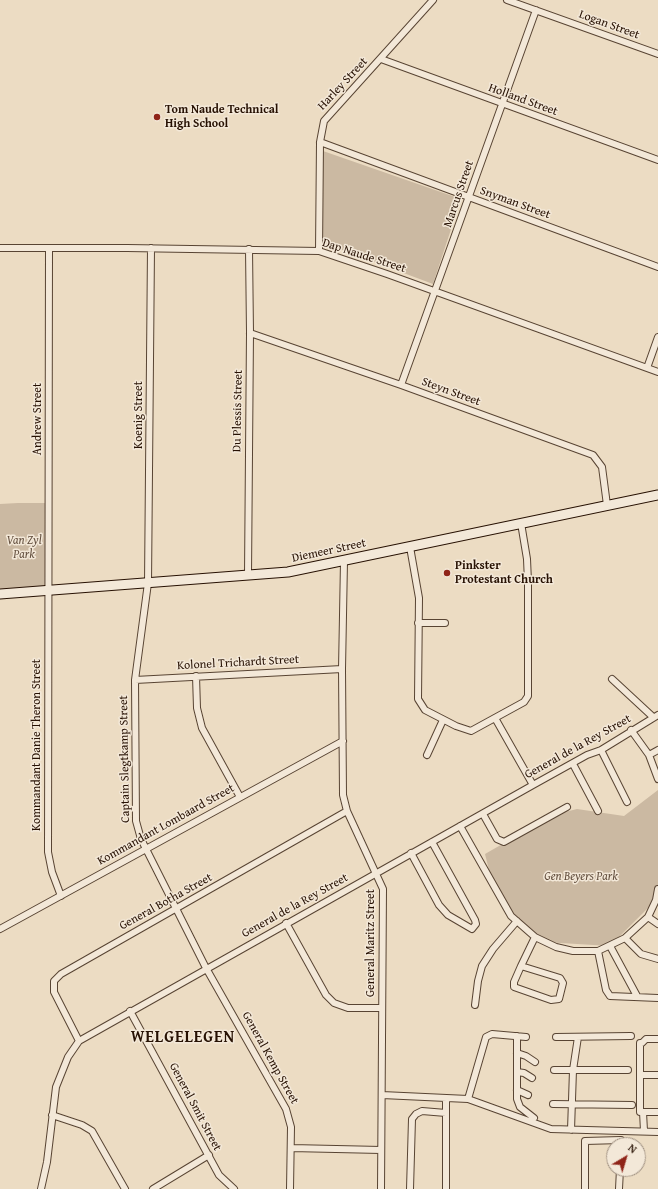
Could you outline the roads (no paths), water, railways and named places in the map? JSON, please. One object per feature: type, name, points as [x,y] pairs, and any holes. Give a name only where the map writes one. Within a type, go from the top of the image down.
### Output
[{"type":"street","name":"Harley Street","points":[[319,251],[320,131],[326,117],[381,59],[433,0]]},
{"type":"street","name":"Logan Street","points":[[507,0],[658,54]]},
{"type":"street","name":"Marcus Street","points":[[401,385],[436,292],[536,10]]},
{"type":"street","name":"Holland Street","points":[[381,59],[658,160]]},
{"type":"street","name":"Snyman Street","points":[[320,142],[469,199],[658,267]]},
{"type":"street","name":"Dap Naude Street","points":[[0,248],[151,248],[319,251],[658,372]]},
{"type":"street","name":"Andrew Street","points":[[48,591],[49,248]]},
{"type":"street","name":"Koenig Street","points":[[148,583],[151,248]]},
{"type":"street","name":"Du Plessis Street","points":[[248,574],[250,334],[249,249]]},
{"type":"street","name":"Steyn Street","points":[[250,334],[401,385],[593,455],[602,467],[607,505]]},
{"type":"street","points":[[647,368],[658,337]]},
{"type":"street","name":"Diemeer Street","points":[[0,594],[248,574],[280,573],[344,561],[607,505],[655,498]]},
{"type":"street","points":[[410,547],[418,593],[418,699],[421,706],[425,710],[444,720],[472,731],[524,702],[528,692],[528,582],[527,559],[521,523]]},
{"type":"street","name":"General Maritz Street","points":[[344,561],[342,669],[343,789],[347,811],[377,873],[383,894],[381,1189]]},
{"type":"street","name":"Captain Slegtkamp Street","points":[[148,583],[135,680],[135,811],[138,831],[146,850],[206,968]]},
{"type":"street","name":"Kommandant Danie Theron Street","points":[[48,591],[48,852],[52,872],[61,896]]},
{"type":"street","points":[[418,623],[445,623]]},
{"type":"street","name":"Kolonel Trichardt Street","points":[[135,680],[342,669]]},
{"type":"street","points":[[196,676],[197,708],[202,728],[240,796]]},
{"type":"street","points":[[612,678],[656,716]]},
{"type":"street","name":"General de la Rey Street","points":[[41,1189],[47,1162],[55,1092],[68,1057],[79,1040],[533,785],[601,750],[631,730],[656,716]]},
{"type":"street","points":[[495,718],[533,785]]},
{"type":"street","points":[[426,755],[444,720]]},
{"type":"street","points":[[631,730],[649,755],[658,778]]},
{"type":"street","name":"Kommandant Lombaard Street","points":[[0,929],[146,850],[240,796],[343,741]]},
{"type":"street","points":[[601,750],[627,802]]},
{"type":"street","points":[[649,755],[658,750]]},
{"type":"street","points":[[573,764],[598,811]]},
{"type":"street","points":[[483,814],[497,838],[504,842],[567,807]]},
{"type":"street","name":"General Botha Street","points":[[79,1040],[54,992],[54,981],[65,970],[177,909],[347,811]]},
{"type":"street","points":[[460,826],[506,908],[517,922],[535,937],[566,950],[598,951],[625,938],[655,910],[658,889]]},
{"type":"street","points":[[411,853],[439,905],[448,914],[472,929],[476,924],[475,920],[432,842]]},
{"type":"street","points":[[648,917],[658,924]]},
{"type":"street","points":[[475,1005],[478,981],[482,966],[492,949],[517,922]]},
{"type":"street","points":[[286,923],[326,995],[334,1003],[348,1008],[382,1008]]},
{"type":"street","points":[[521,966],[560,978],[563,982],[559,999],[551,1000],[515,988],[514,982],[521,966],[535,937]]},
{"type":"street","points":[[625,938],[641,954],[658,959]]},
{"type":"street","points":[[610,946],[637,996]]},
{"type":"street","points":[[598,951],[606,992],[611,997],[637,996],[658,998]]},
{"type":"street","name":"General Kemp Street","points":[[206,968],[286,1108],[291,1127],[290,1189]]},
{"type":"street","name":"General Smit Street","points":[[130,1011],[219,1175],[234,1189]]},
{"type":"street","points":[[468,1100],[486,1037],[492,1034],[526,1036]]},
{"type":"street","points":[[516,1036],[517,1090],[520,1107],[534,1118]]},
{"type":"street","points":[[556,1036],[631,1036]]},
{"type":"street","points":[[570,1130],[571,1103],[574,1087],[573,1070],[578,1037]]},
{"type":"street","points":[[644,1131],[643,1112],[640,1112],[640,1043],[646,1039],[658,1039]]},
{"type":"street","points":[[517,1053],[526,1056],[535,1062]]},
{"type":"street","points":[[554,1070],[628,1070]]},
{"type":"street","points":[[517,1072],[524,1073],[532,1078]]},
{"type":"street","points":[[640,1075],[658,1075]]},
{"type":"street","points":[[517,1090],[528,1095]]},
{"type":"street","points":[[382,1095],[468,1100],[547,1129],[658,1132]]},
{"type":"street","points":[[446,1098],[446,1189]]},
{"type":"street","points":[[553,1104],[571,1103],[632,1105]]},
{"type":"street","points":[[410,1189],[412,1119],[416,1114],[422,1111],[446,1113]]},
{"type":"street","points":[[643,1112],[658,1112]]},
{"type":"street","points":[[52,1115],[82,1125],[92,1131],[125,1189]]},
{"type":"street","points":[[621,1137],[622,1130]]},
{"type":"street","points":[[585,1189],[585,1141],[606,1142]]},
{"type":"street","points":[[291,1148],[381,1150]]},
{"type":"street","points":[[153,1189],[209,1155]]},
{"type":"street","points":[[619,1189],[620,1177]]},
{"type":"place","name":"Tom Naude Technical High School","points":[[157,117]]},
{"type":"place","name":"Pinkster Protestant Church","points":[[447,573]]},
{"type":"district","name":"WELGELEGEN","points":[[183,1038]]},
{"type":"park label","name":"Van Zyl Park","points":[[24,548]]},
{"type":"park label","name":"Gen Beyers Park","points":[[581,877]]}]
